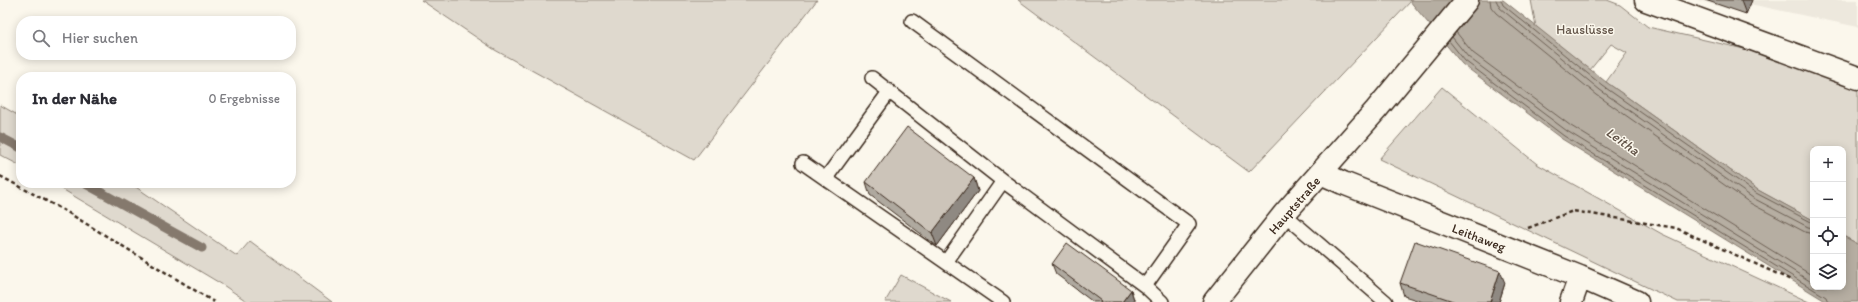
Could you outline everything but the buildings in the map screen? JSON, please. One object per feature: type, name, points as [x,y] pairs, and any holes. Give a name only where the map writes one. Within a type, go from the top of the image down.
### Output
[{"type":"street","name":"Hauptstraße","points":[[1214,302],[1284,214],[1376,110],[1467,0]]},
{"type":"street","points":[[1646,0],[1858,78]]},
{"type":"street","name":"Leithaweg","points":[[1321,173],[1580,277],[1636,302]]},
{"type":"street","points":[[1572,302],[1580,277]]},
{"type":"lane","points":[[912,21],[1189,224],[1145,286]]},
{"type":"lane","points":[[872,78],[1003,181],[1145,286],[1162,302]]},
{"type":"lane","points":[[826,178],[889,92]]},
{"type":"lane","points":[[803,162],[1003,302]]},
{"type":"lane","points":[[946,262],[1003,181]]},
{"type":"lane","points":[[1284,214],[1386,302]]},
{"type":"path","points":[[0,176],[16,185]]},
{"type":"path","points":[[22,188],[67,212],[214,302]]},
{"type":"path","points":[[1490,241],[1573,211],[1676,228],[1791,280]]},
{"type":"shaded area","points":[[1697,0],[1858,0],[1858,27],[1750,4],[1746,14]]},
{"type":"green space","points":[[421,0],[817,0],[694,160],[495,50]]},
{"type":"green space","points":[[1018,0],[1412,0],[1249,172]]},
{"type":"green space","name":"Hauslüsse","points":[[1531,0],[1607,0],[1620,5],[1648,27],[1858,75],[1858,244],[1846,238],[1846,146],[1810,146],[1810,218],[1758,190],[1606,82],[1627,53],[1611,44],[1590,70],[1536,27]]},
{"type":"green space","points":[[1442,87],[1537,164],[1662,234],[1809,302],[1678,302],[1379,159]]},
{"type":"green space","points":[[0,105],[16,114],[16,163],[0,155]]},
{"type":"green space","points":[[60,188],[137,188],[237,256],[250,241],[332,302],[248,302],[223,285]]},
{"type":"green space","points":[[901,275],[951,302],[885,302]]},
{"type":"water","name":"Leitha","points":[[1409,0],[1503,0],[1606,82],[1758,190],[1810,218],[1810,290],[1846,290],[1846,238],[1858,244],[1858,302],[1827,302],[1562,139],[1462,64]]},
{"type":"waterway","points":[[0,137],[16,145]]},
{"type":"waterway","points":[[93,188],[202,248]]}]
